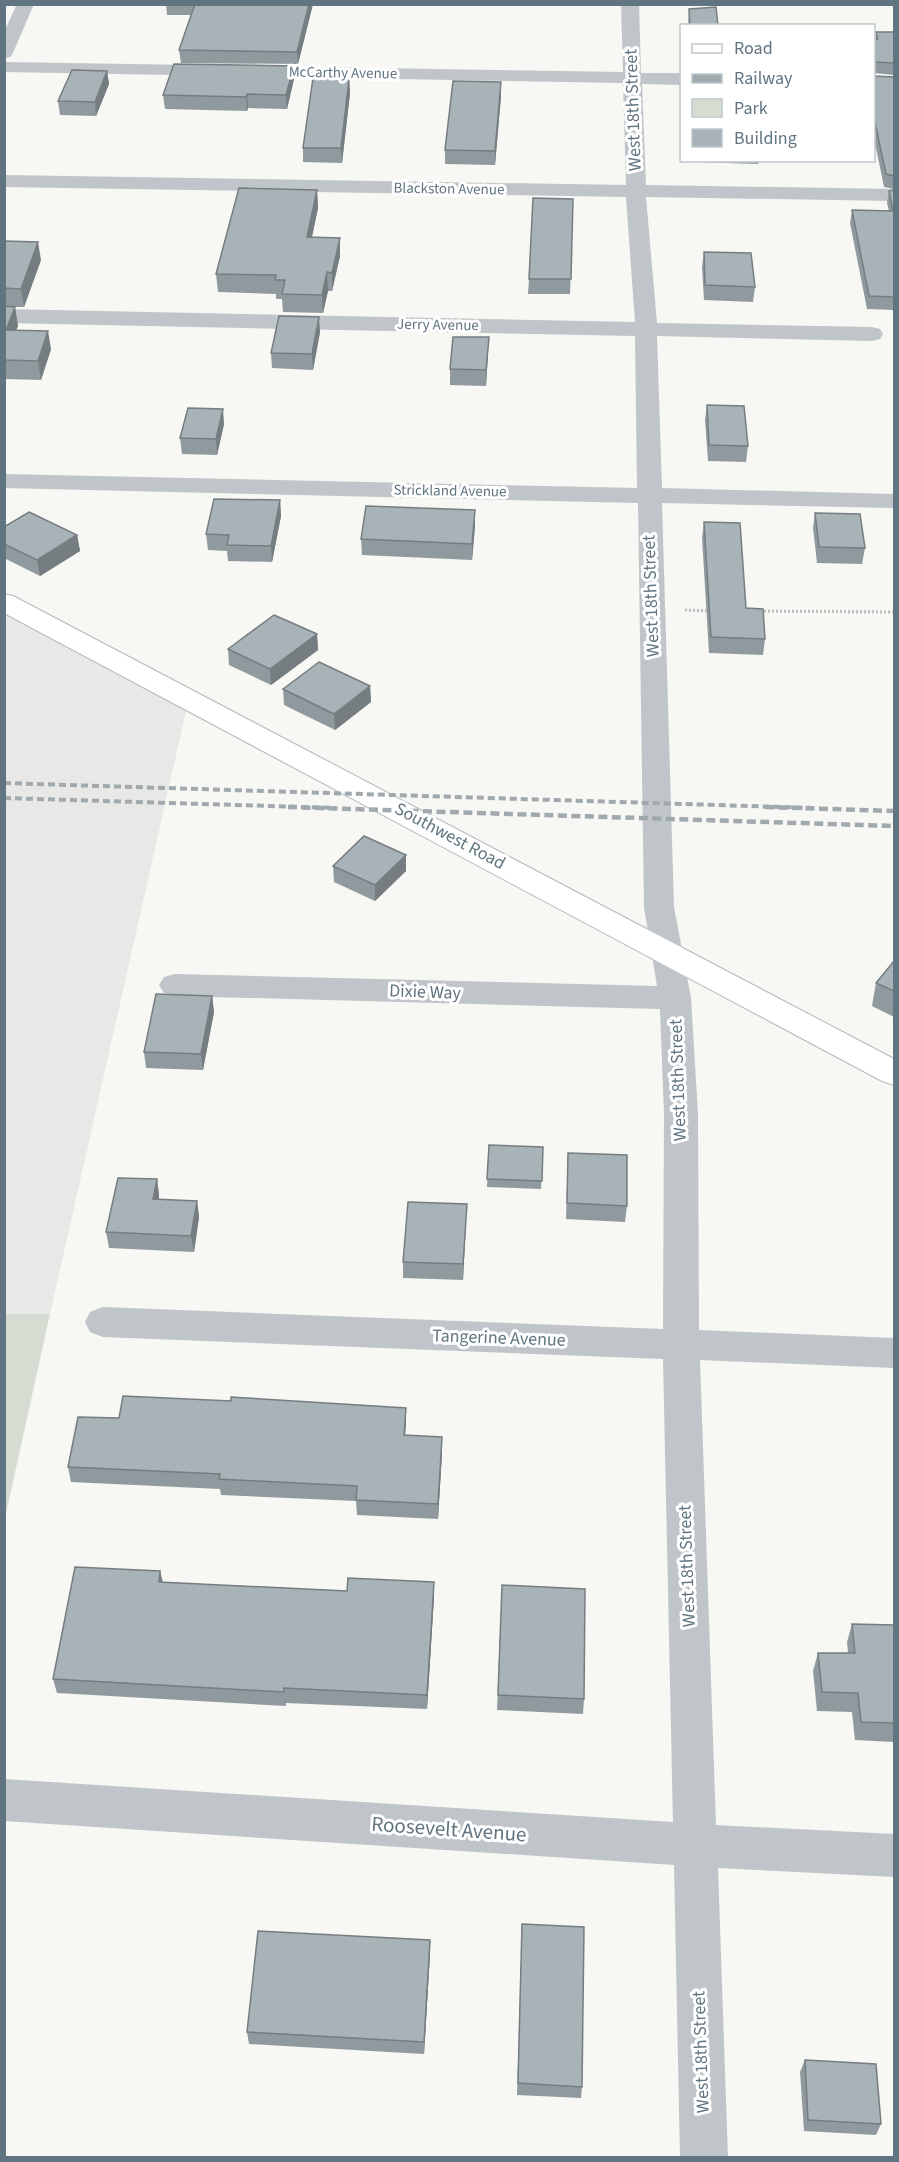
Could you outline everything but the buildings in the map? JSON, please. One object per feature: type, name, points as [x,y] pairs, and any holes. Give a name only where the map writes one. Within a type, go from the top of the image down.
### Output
[{"type":"street","points":[[4,53],[26,4]]},
{"type":"street","name":"West 18th Street","points":[[630,4],[636,192],[645,328],[659,906],[675,998],[681,1114],[681,1345],[704,2157]]},
{"type":"street","name":"McCarthy Avenue","points":[[4,67],[680,79]]},
{"type":"street","name":"Blackston Avenue","points":[[4,181],[894,195]]},
{"type":"street","name":"Jerry Avenue","points":[[4,316],[872,334]]},
{"type":"street","name":"Strickland Avenue","points":[[4,481],[894,501]]},
{"type":"street","name":"Southwest Road","points":[[4,602],[894,1072]]},
{"type":"street","name":"Dixie Way","points":[[175,985],[675,998]]},
{"type":"street","name":"Tangerine Avenue","points":[[103,1322],[894,1353]]},
{"type":"street","name":"Roosevelt Avenue","points":[[4,1800],[894,1856]]},
{"type":"path","points":[[652,610],[721,611]]},
{"type":"path","points":[[756,611],[894,612]]},
{"type":"shaded area","points":[[5,615],[186,711],[50,1314],[5,1314]]},
{"type":"green space","points":[[4,1314],[50,1314],[5,1518]]},
{"type":"railway","points":[[4,783],[813,808]]},
{"type":"railway","points":[[4,798],[336,808]]},
{"type":"railway","points":[[288,807],[894,826]]},
{"type":"railway","points":[[765,807],[894,811]]}]
